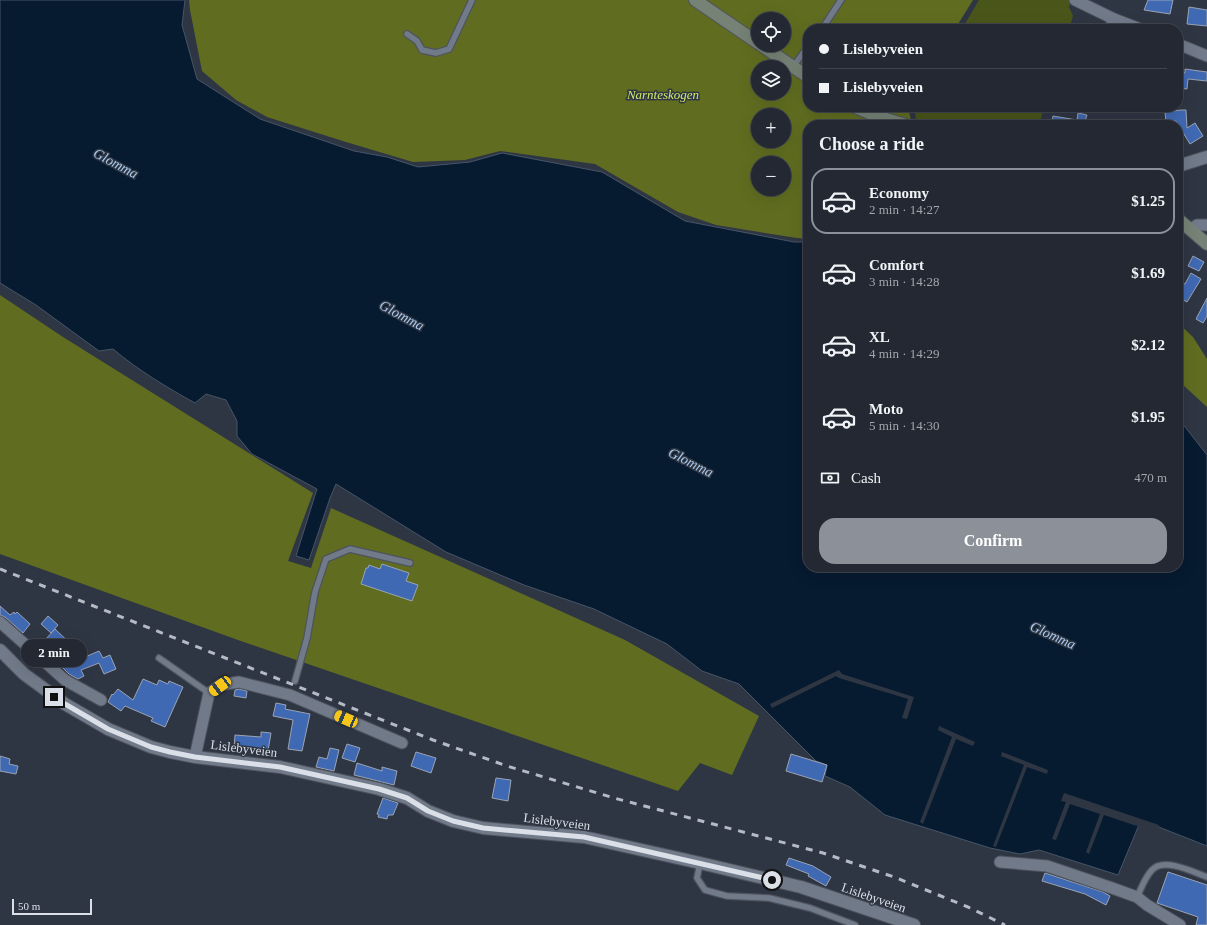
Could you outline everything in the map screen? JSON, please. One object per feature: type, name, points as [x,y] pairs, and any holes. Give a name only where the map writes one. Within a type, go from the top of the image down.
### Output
[{"type":"main road","points":[[695,0],[751,38]]},
{"type":"main road","points":[[770,52],[803,74]]},
{"type":"main road","points":[[867,112],[889,120]]},
{"type":"main road","points":[[1183,223],[1207,244]]},
{"type":"street","points":[[1075,0],[1112,24]]},
{"type":"street","points":[[1183,46],[1207,56]]},
{"type":"street","points":[[1183,164],[1207,156]]},
{"type":"street","points":[[1191,229],[1197,225],[1207,225]]},
{"type":"street","points":[[0,622],[65,680],[101,700]]},
{"type":"street","name":"Lislebyveien","points":[[0,650],[24,674],[59,700],[108,729],[151,747],[195,757],[280,767],[379,789],[407,798],[428,811],[453,821],[483,828],[584,837],[700,863],[801,887],[914,925]]},
{"type":"street","points":[[209,694],[220,686],[239,682],[291,692],[402,744]]},
{"type":"street","name":"Lislebyveien","points":[[195,757],[209,694]]},
{"type":"street","points":[[1000,862],[1047,866],[1137,897],[1147,905],[1180,925]]},
{"type":"lane","points":[[408,34],[417,41],[422,50],[436,53],[449,49],[472,0]]},
{"type":"lane","points":[[825,24],[841,0]]},
{"type":"lane","points":[[792,67],[803,53]]},
{"type":"lane","points":[[295,681],[307,638],[314,592],[326,560],[350,549],[410,563]]},
{"type":"lane","points":[[159,658],[209,694]]},
{"type":"lane","points":[[700,863],[697,878],[705,890],[727,896],[769,898],[810,908],[855,925]]},
{"type":"lane","points":[[1137,897],[1151,871],[1158,866],[1171,865],[1207,877]]},
{"type":"green space","name":"Narnteskogen","points":[[189,0],[973,0],[958,24],[803,24],[803,112],[909,112],[911,120],[803,120],[803,239],[716,225],[678,212],[595,164],[500,151],[465,160],[413,162],[267,117],[236,100],[202,71]]},
{"type":"green space","points":[[979,0],[1071,0],[1069,7],[1073,16],[1071,24],[965,24]]},
{"type":"green space","points":[[915,112],[1043,112],[1040,120],[916,120]]},
{"type":"green space","points":[[0,295],[63,337],[313,493],[288,561],[311,568],[331,508],[625,640],[759,716],[732,775],[700,763],[678,791],[238,640],[0,554]]},
{"type":"green space","points":[[1183,328],[1193,337],[1207,359],[1207,407],[1183,385]]},
{"type":"water","name":"Glomma","points":[[0,0],[185,0],[182,25],[197,79],[260,119],[354,151],[387,157],[418,167],[470,162],[502,153],[602,172],[685,221],[794,242],[803,242],[803,572],[1183,572],[1183,424],[1207,455],[1207,846],[1141,820],[1118,875],[1039,850],[1020,854],[990,848],[885,815],[850,787],[825,776],[827,765],[816,761],[739,684],[702,671],[667,644],[594,609],[524,585],[446,552],[336,484],[309,560],[296,556],[317,489],[252,454],[237,436],[237,421],[226,400],[206,394],[195,403],[152,378],[113,349],[99,351],[36,305],[0,283]]},
{"type":"pier","points":[[839,670],[842,674],[914,697],[907,719],[902,718],[908,699],[836,676],[772,708],[770,704]]},
{"type":"pier","points":[[939,726],[975,742],[973,746],[956,739],[923,824],[920,822],[952,737],[938,730]]},
{"type":"pier","points":[[1002,752],[1048,770],[1047,774],[1027,767],[996,847],[993,846],[1024,765],[1001,756]]},
{"type":"pier","points":[[1064,793],[1159,825],[1158,829],[1142,823],[1140,827],[1104,815],[1089,854],[1086,852],[1100,814],[1070,804],[1056,840],[1052,839],[1066,802],[1061,801]]},
{"type":"building","points":[[1148,0],[1173,0],[1170,14],[1144,10]]},
{"type":"building","points":[[1189,7],[1207,10],[1207,26],[1187,24]]},
{"type":"building","points":[[1185,69],[1207,72],[1207,81],[1188,79],[1187,89],[1183,89],[1183,73],[1185,73]]},
{"type":"building","points":[[1183,110],[1186,110],[1187,128],[1195,123],[1203,136],[1190,144],[1183,132],[1183,120],[1166,120],[1165,112],[1183,112]]},
{"type":"building","points":[[1078,113],[1087,115],[1086,120],[1077,120]]},
{"type":"building","points":[[1053,116],[1077,120],[1052,120]]},
{"type":"building","points":[[1193,256],[1204,262],[1199,271],[1188,266]]},
{"type":"building","points":[[1191,273],[1201,279],[1187,302],[1183,300],[1183,283],[1185,284]]},
{"type":"building","points":[[1207,298],[1207,316],[1203,323],[1196,319]]},
{"type":"building","points":[[382,564],[409,573],[406,581],[418,585],[412,601],[361,584],[366,568],[368,568],[369,565],[380,569]]},
{"type":"building","points":[[0,606],[10,615],[17,612],[30,624],[23,633],[5,617],[0,615]]},
{"type":"building","points":[[48,616],[58,625],[51,633],[41,624]]},
{"type":"building","points":[[55,629],[74,647],[58,664],[51,658],[56,651],[45,640]]},
{"type":"building","points":[[99,651],[103,658],[110,655],[116,669],[104,674],[99,663],[81,670],[84,676],[78,679],[69,674],[62,667]]},
{"type":"building","points":[[143,679],[157,685],[159,680],[168,684],[169,681],[183,687],[165,727],[151,721],[153,718],[125,706],[121,711],[108,702],[112,694],[113,695],[118,689],[133,700]]},
{"type":"building","points":[[239,689],[247,691],[246,698],[234,696],[235,690]]},
{"type":"building","points":[[276,703],[286,705],[285,709],[310,714],[302,751],[288,749],[293,720],[273,716]]},
{"type":"building","points":[[261,732],[271,733],[268,751],[234,748],[235,735],[261,737]]},
{"type":"building","points":[[347,744],[360,748],[355,762],[342,758]]},
{"type":"building","points":[[330,748],[339,750],[334,771],[316,767],[319,757],[327,759]]},
{"type":"building","points":[[416,752],[436,758],[431,773],[411,766]]},
{"type":"building","points":[[791,754],[827,765],[822,782],[786,771]]},
{"type":"building","points":[[0,756],[10,759],[9,764],[18,766],[16,774],[0,771]]},
{"type":"building","points":[[357,763],[382,771],[382,767],[397,771],[394,785],[354,775]]},
{"type":"building","points":[[496,778],[511,780],[508,801],[492,798]]},
{"type":"building","points":[[383,798],[398,803],[393,815],[388,815],[387,819],[378,817],[379,815],[377,814]]},
{"type":"building","points":[[789,858],[813,866],[831,877],[826,886],[808,876],[809,874],[786,865]]},
{"type":"building","points":[[1168,872],[1207,885],[1207,925],[1196,925],[1198,917],[1157,903]]},
{"type":"building","points":[[1045,873],[1103,892],[1110,896],[1106,905],[1085,894],[1042,881]]},
{"type":"railway","points":[[0,569],[433,740],[507,766],[614,798],[823,853],[894,877],[968,907],[1005,925]]},
{"type":"route","points":[[54,697],[108,729],[151,747],[170,752],[195,757],[280,767],[379,789],[407,798],[428,811],[453,821],[483,828],[584,837],[772,880]]}]
